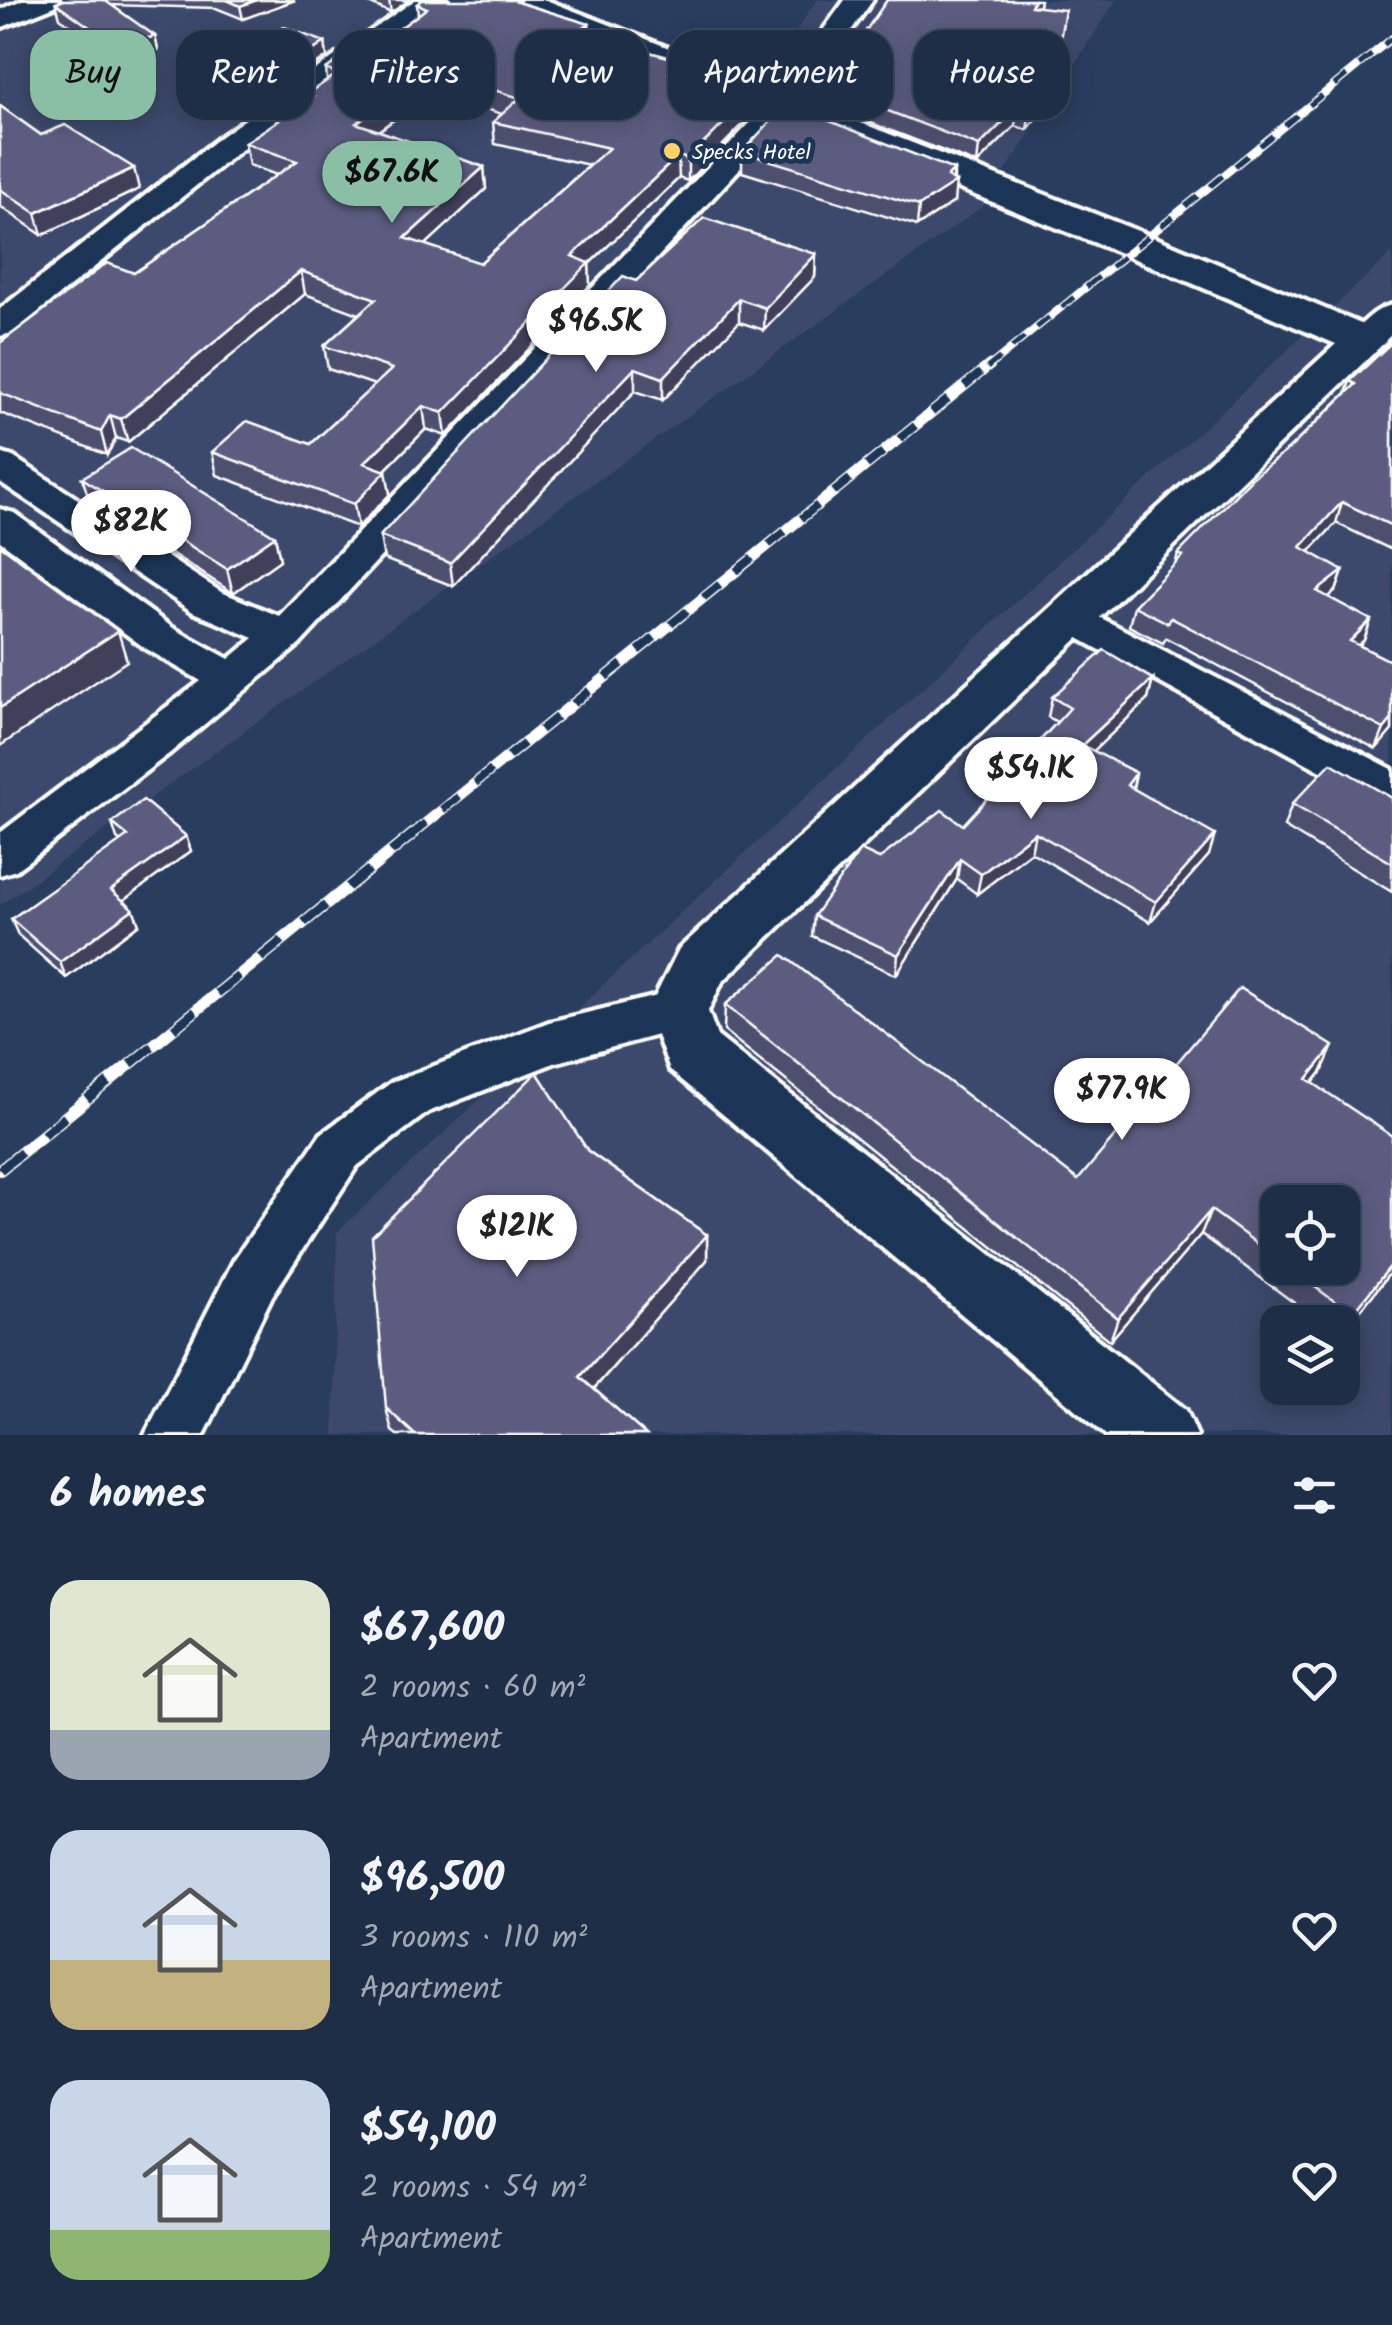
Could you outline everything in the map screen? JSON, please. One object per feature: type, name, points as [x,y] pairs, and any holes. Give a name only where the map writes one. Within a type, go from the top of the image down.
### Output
[{"type":"main road","points":[[516,0],[668,59]]},
{"type":"main road","points":[[826,120],[1378,328],[700,966],[678,1011],[692,1052],[1161,1435]]},
{"type":"street","points":[[0,20],[45,0]]},
{"type":"street","points":[[0,326],[232,143],[433,0]]},
{"type":"street","points":[[838,30],[860,0]]},
{"type":"street","points":[[0,856],[155,742],[284,635],[769,120]]},
{"type":"street","points":[[0,465],[207,602],[284,635]]},
{"type":"street","points":[[0,522],[159,638],[229,678]]},
{"type":"street","points":[[1074,618],[1384,772]]},
{"type":"street","points":[[174,1435],[253,1278],[340,1150],[410,1097],[549,1042],[678,1011]]},
{"type":"shaded area","points":[[0,0],[504,0],[579,30],[515,30],[515,120],[648,120],[648,58],[668,66],[668,120],[893,120],[893,30],[797,30],[817,0],[1116,0],[1070,71],[1070,30],[913,30],[913,120],[1038,120],[982,207],[0,905]]},
{"type":"shaded area","points":[[1392,253],[1392,1435],[334,1435],[337,1232]]},
{"type":"building","points":[[104,0],[146,30],[94,30],[56,3]]},
{"type":"building","points":[[227,0],[257,0],[240,6]]},
{"type":"building","points":[[422,0],[521,0],[517,2],[589,24],[581,30],[515,30],[515,96],[495,90],[495,30],[398,30],[427,8],[417,4]]},
{"type":"building","points":[[887,0],[1034,0],[1031,6],[1065,10],[1062,30],[913,30],[913,120],[1005,120],[979,146],[893,113],[893,30],[866,30]]},
{"type":"building","points":[[314,38],[325,42],[314,50]]},
{"type":"building","points":[[648,52],[668,57],[668,120],[727,120],[688,159],[678,156],[572,256],[589,263],[443,413],[423,406],[364,463],[386,471],[354,504],[212,452],[247,421],[311,444],[392,369],[324,346],[376,299],[301,271],[121,419],[110,415],[101,432],[0,393],[0,343],[107,263],[134,273],[297,161],[245,143],[279,120],[314,120],[314,90],[334,76],[334,120],[360,120],[356,123],[484,167],[405,238],[480,263],[609,148],[493,122],[515,102],[515,120],[648,120]]},
{"type":"building","points":[[0,106],[41,135],[65,125],[134,168],[36,213],[0,189]]},
{"type":"building","points":[[772,120],[827,120],[954,170],[947,177],[956,182],[919,206],[742,152]]},
{"type":"building","points":[[704,218],[816,254],[765,308],[739,299],[663,378],[635,368],[450,563],[380,536],[623,276],[636,281]]},
{"type":"building","points":[[1392,342],[1392,526],[1342,502],[1301,547],[1343,571],[1317,591],[1371,620],[1350,641],[1392,662],[1392,719],[1384,729],[1171,618],[1168,623],[1134,606],[1253,477],[1290,448],[1356,384],[1350,381]]},
{"type":"building","points":[[131,448],[275,536],[227,569],[82,478]]},
{"type":"building","points":[[0,545],[118,631],[0,708]]},
{"type":"building","points":[[1104,650],[1153,679],[1082,745],[1136,773],[1127,785],[1215,835],[1156,902],[1035,832],[981,874],[960,859],[898,955],[814,916],[860,850],[879,859],[942,810],[963,825],[1070,708],[1052,697]]},
{"type":"building","points":[[1331,763],[1392,798],[1392,863],[1292,804]]},
{"type":"building","points":[[143,800],[186,836],[111,890],[133,909],[60,962],[11,919],[128,836],[112,823]]},
{"type":"building","points":[[783,955],[1078,1180],[1240,988],[1333,1046],[1307,1079],[1392,1136],[1392,1264],[1359,1305],[1340,1305],[1312,1285],[1360,1285],[1360,1185],[1260,1185],[1260,1246],[1211,1210],[1118,1318],[725,1005]]},
{"type":"building","points":[[537,1072],[588,1151],[707,1235],[580,1377],[646,1435],[415,1435],[386,1408],[372,1236]]},
{"type":"railway","points":[[987,368],[1392,38]]},
{"type":"railway","points":[[410,836],[990,365]]},
{"type":"railway","points":[[0,1170],[413,834]]},
{"type":"place","name":"Specks Hotel","points":[[672,151]]}]
